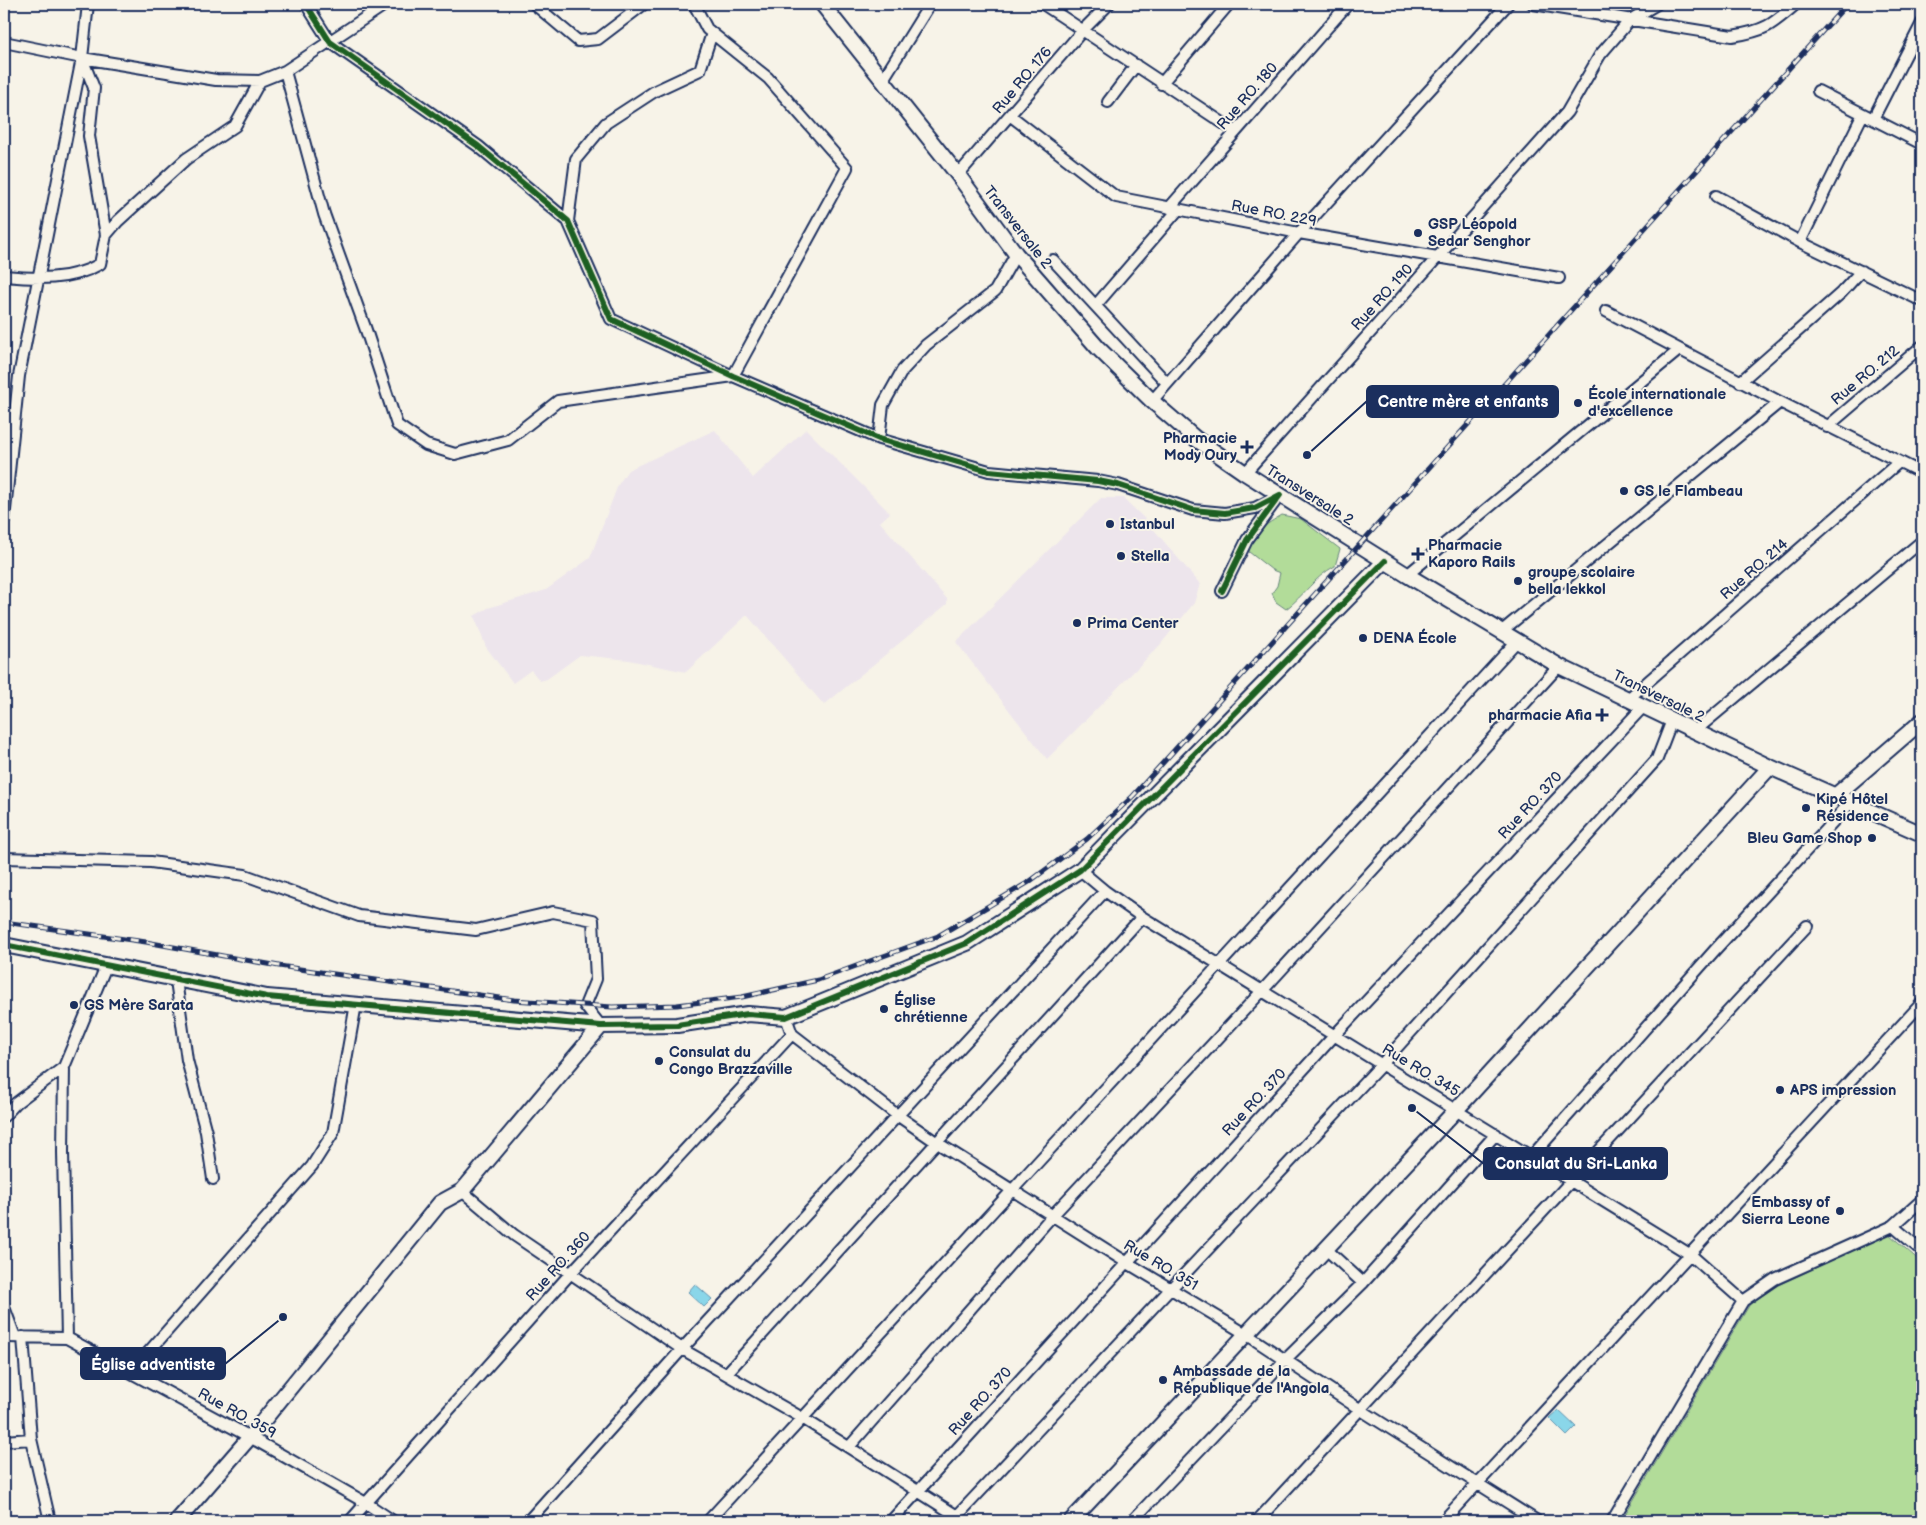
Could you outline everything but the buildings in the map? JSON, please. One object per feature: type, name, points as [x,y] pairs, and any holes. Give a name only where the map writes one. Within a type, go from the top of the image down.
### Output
[{"type":"street","points":[[4,520],[20,376],[37,279],[82,58],[88,4]]},
{"type":"street","points":[[306,4],[330,42],[478,146],[568,221],[611,319],[733,376],[879,439],[989,471],[1098,481],[1118,485],[1193,510],[1233,512],[1256,508],[1280,495]]},
{"type":"street","points":[[4,42],[82,58],[216,80],[260,81],[285,71],[386,4]]},
{"type":"street","points":[[534,4],[578,41],[598,38],[644,4]]},
{"type":"street","points":[[694,4],[707,29],[768,78],[847,168],[733,376]]},
{"type":"street","name":"Transversale 2","points":[[822,4],[958,175],[1016,254],[1098,348],[1152,401],[1196,439],[1245,473],[1407,575],[1559,666],[1770,767],[1922,834]]},
{"type":"street","points":[[882,81],[930,4]]},
{"type":"street","points":[[1043,4],[1136,65],[1161,84],[1235,131]]},
{"type":"street","name":"Rue RO. 176","points":[[958,175],[1011,116],[1083,30],[1109,4]]},
{"type":"street","points":[[1161,84],[1229,4]]},
{"type":"street","name":"Rue RO. 180","points":[[1096,305],[1235,131],[1348,4]]},
{"type":"street","points":[[1152,401],[1299,233],[1508,4]]},
{"type":"street","points":[[1532,4],[1732,36],[1756,32],[1773,24],[1796,4]]},
{"type":"street","name":"Rue RO. 190","points":[[1245,473],[1567,112],[1600,55],[1630,20],[1657,4]]},
{"type":"street","points":[[1873,119],[1922,23]]},
{"type":"street","points":[[568,221],[576,159],[606,123],[655,91],[700,70],[712,33]]},
{"type":"street","points":[[4,276],[37,279],[84,273],[100,264],[106,235],[89,136],[94,88],[82,58]]},
{"type":"street","points":[[1108,102],[1136,65]]},
{"type":"street","points":[[285,71],[324,214],[366,330],[396,425],[426,445],[455,454],[508,440],[558,401],[733,376]]},
{"type":"street","points":[[106,235],[118,221],[186,159],[235,126],[260,81]]},
{"type":"street","points":[[1818,91],[1922,144]]},
{"type":"street","points":[[1800,242],[1863,114]]},
{"type":"street","name":"Rue RO. 229","points":[[1011,116],[1116,197],[1299,233],[1559,278]]},
{"type":"street","points":[[1716,196],[1800,242],[1921,298]]},
{"type":"street","points":[[879,439],[883,404],[902,371],[926,345],[995,291],[1016,254]]},
{"type":"street","points":[[1053,260],[1167,383]]},
{"type":"street","points":[[1740,382],[1841,293],[1861,271]]},
{"type":"street","points":[[1606,311],[1740,382],[1922,473]]},
{"type":"street","name":"Rue RO. 212","points":[[1827,426],[1922,346]]},
{"type":"street","points":[[1407,575],[1679,350]]},
{"type":"street","points":[[1502,631],[1780,402]]},
{"type":"street","name":"Rue RO. 214","points":[[1628,699],[1899,462]]},
{"type":"street","points":[[1222,591],[1247,540],[1280,495]]},
{"type":"street","points":[[1694,731],[1922,541]]},
{"type":"street","points":[[4,945],[266,998],[356,1004],[601,1026],[677,1025],[748,1014],[786,1017],[967,943],[1080,870],[1385,560]]},
{"type":"street","points":[[708,1521],[804,1419],[1517,640]]},
{"type":"street","points":[[849,1447],[1052,1216],[1262,991],[1559,666]]},
{"type":"street","name":"Rue RO. 370","points":[[891,1521],[1333,1037],[1643,706]]},
{"type":"street","points":[[462,1191],[514,1235],[682,1349],[804,1419],[961,1519],[1171,1288],[1382,1064],[1656,759],[1672,720]]},
{"type":"street","points":[[1835,796],[1922,722]]},
{"type":"street","points":[[1071,1521],[1457,1109],[1770,767]]},
{"type":"street","points":[[1532,1156],[1714,951],[1850,803]]},
{"type":"street","points":[[4,858],[151,862],[245,875],[358,916],[476,930],[553,912],[593,920],[596,979],[585,1006],[601,1026]]},
{"type":"street","name":"Rue RO. 345","points":[[1080,870],[1105,892],[1142,917],[1220,963],[1333,1037],[1457,1109],[1691,1254],[1743,1301]]},
{"type":"street","points":[[528,1521],[682,1349],[1105,892]]},
{"type":"street","points":[[726,1374],[1142,917]]},
{"type":"street","points":[[1257,1521],[1361,1410],[1570,1180],[1807,926]]},
{"type":"street","points":[[68,1338],[63,1152],[64,1067],[106,966]]},
{"type":"street","points":[[176,980],[186,1060],[206,1132],[213,1179]]},
{"type":"street","points":[[1443,1521],[1922,1003]]},
{"type":"street","points":[[131,1372],[312,1166],[334,1133],[356,1004]]},
{"type":"street","points":[[786,1017],[792,1034]]},
{"type":"street","points":[[177,1521],[250,1437],[440,1203],[462,1191],[601,1026]]},
{"type":"street","name":"Rue RO. 351","points":[[792,1034],[897,1115],[936,1142],[1126,1262],[1246,1334],[1361,1410],[1537,1521]]},
{"type":"street","name":"Rue RO. 360","points":[[350,1521],[570,1274],[792,1034]]},
{"type":"street","points":[[4,1116],[16,1103],[64,1067]]},
{"type":"street","points":[[1132,1521],[1286,1360],[1363,1283],[1496,1134]]},
{"type":"street","points":[[1612,1521],[1743,1301],[1775,1279],[1893,1226],[1922,1200]]},
{"type":"street","points":[[1893,1226],[1922,1252]]},
{"type":"street","points":[[1326,1249],[1363,1283]]},
{"type":"street","points":[[4,1307],[19,1337],[31,1439],[50,1521]]},
{"type":"street","name":"Rue RO. 359","points":[[4,1337],[68,1338],[250,1437],[366,1503],[393,1521]]},
{"type":"street","points":[[4,1441],[31,1439]]},
{"type":"shaded area","points":[[806,429],[890,513],[880,522],[947,599],[947,604],[824,705],[747,615],[686,672],[629,660],[580,655],[547,679],[540,681],[531,670],[513,683],[486,647],[474,616],[488,608],[546,590],[590,558],[618,485],[628,470],[715,430],[753,478]]},
{"type":"shaded area","name":"Prima Center","points":[[1101,498],[1123,498],[1144,518],[1200,584],[1194,603],[1160,645],[1047,759],[956,642]]},
{"type":"green space","points":[[1282,515],[1301,519],[1340,549],[1335,566],[1315,581],[1286,609],[1276,602],[1272,593],[1277,586],[1280,573],[1272,570],[1249,552],[1252,539],[1256,534]]},
{"type":"green space","points":[[1889,1234],[1922,1263],[1922,1521],[1621,1521],[1750,1304],[1778,1285]]},
{"type":"water","points":[[695,1284],[712,1299],[704,1307],[688,1292]]},
{"type":"water","points":[[1558,1410],[1576,1427],[1567,1436],[1549,1418]]},
{"type":"railway","points":[[4,922],[146,942],[279,966],[514,1000],[612,1007],[677,1005],[742,997],[818,980],[938,936],[1029,882],[1087,839],[1133,796],[1847,4]]},
{"type":"cycle path","points":[[306,4],[330,42],[478,146],[568,221],[611,319],[733,376],[879,439],[989,471],[1098,481],[1118,485],[1193,510],[1225,513],[1255,508],[1280,495],[1247,540],[1222,591]]},
{"type":"cycle path","points":[[4,945],[267,997],[601,1026],[677,1025],[748,1014],[786,1017],[967,943],[1080,870],[1385,561]]},
{"type":"place","name":"GSP Léopold Sedar Senghor","points":[[1418,233]]},
{"type":"place","name":"École internationale d'excellence","points":[[1578,403]]},
{"type":"place","name":"Pharmacie Mody Oury","points":[[1247,447]]},
{"type":"place","name":"Centre mère et enfants","points":[[1307,455]]},
{"type":"place","name":"GS le Flambeau","points":[[1624,491]]},
{"type":"place","name":"Istanbul","points":[[1110,524]]},
{"type":"place","name":"Pharmacie Kaporo Rails","points":[[1418,554]]},
{"type":"place","name":"Stella","points":[[1121,556]]},
{"type":"place","name":"groupe scolaire bella lekkol","points":[[1518,581]]},
{"type":"place","name":"Prima Center","points":[[1077,623]]},
{"type":"place","name":"DENA École","points":[[1363,638]]},
{"type":"place","name":"pharmacie Afia","points":[[1602,715]]},
{"type":"place","name":"Kipé Hôtel Résidence","points":[[1806,808]]},
{"type":"place","name":"Bleu Game Shop","points":[[1872,838]]},
{"type":"place","name":"GS Mère Sarata","points":[[74,1005]]},
{"type":"place","name":"Église chrétienne","points":[[884,1009]]},
{"type":"place","name":"Consulat du Congo Brazzaville","points":[[659,1061]]},
{"type":"place","name":"APS impression","points":[[1780,1090]]},
{"type":"place","name":"Consulat du Sri-Lanka","points":[[1412,1108]]},
{"type":"place","name":"Embassy of Sierra Leone","points":[[1840,1211]]},
{"type":"place","name":"Église adventiste","points":[[283,1317]]},
{"type":"place","name":"Ambassade de la République de l'Angola","points":[[1163,1380]]}]
